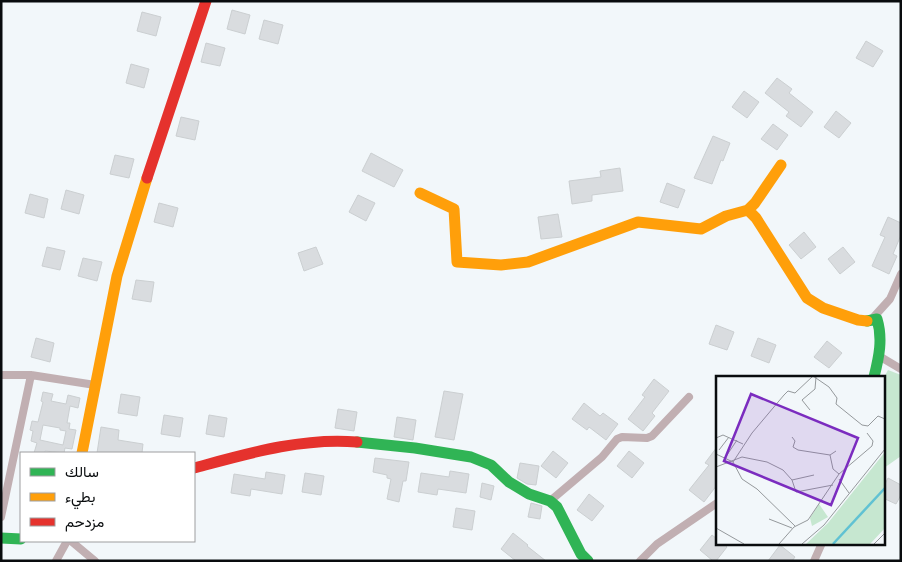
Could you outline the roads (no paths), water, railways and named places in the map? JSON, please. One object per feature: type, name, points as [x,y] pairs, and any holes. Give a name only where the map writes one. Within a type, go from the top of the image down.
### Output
[{"type":"street","points":[[82,452],[117,276],[151,163],[206,1]]},
{"type":"street","points":[[420,193],[454,209],[457,262],[501,265],[528,262],[638,222],[701,228],[726,216],[748,210],[781,165]]},
{"type":"street","points":[[748,210],[756,218],[807,298],[823,308],[858,320],[870,321],[877,319],[882,341],[874,376]]},
{"type":"street","points":[[870,321],[890,299],[901,274]]},
{"type":"street","points":[[879,356],[901,369]]},
{"type":"street","points":[[1,375],[31,375],[95,385]]},
{"type":"street","points":[[1,517],[31,375]]},
{"type":"street","points":[[550,501],[602,457],[616,439],[622,437],[647,438],[652,436],[689,397]]},
{"type":"street","points":[[195,468],[234,457],[310,442],[343,441],[415,448],[471,457],[491,465],[509,482],[529,494],[550,501],[557,507],[581,554],[588,561]]},
{"type":"street","points":[[640,561],[657,544],[716,504]]},
{"type":"street","points":[[1,538],[20,539]]},
{"type":"street","points":[[56,561],[68,542]]},
{"type":"street","points":[[70,542],[95,561]]},
{"type":"street","points":[[814,561],[822,544]]}]
